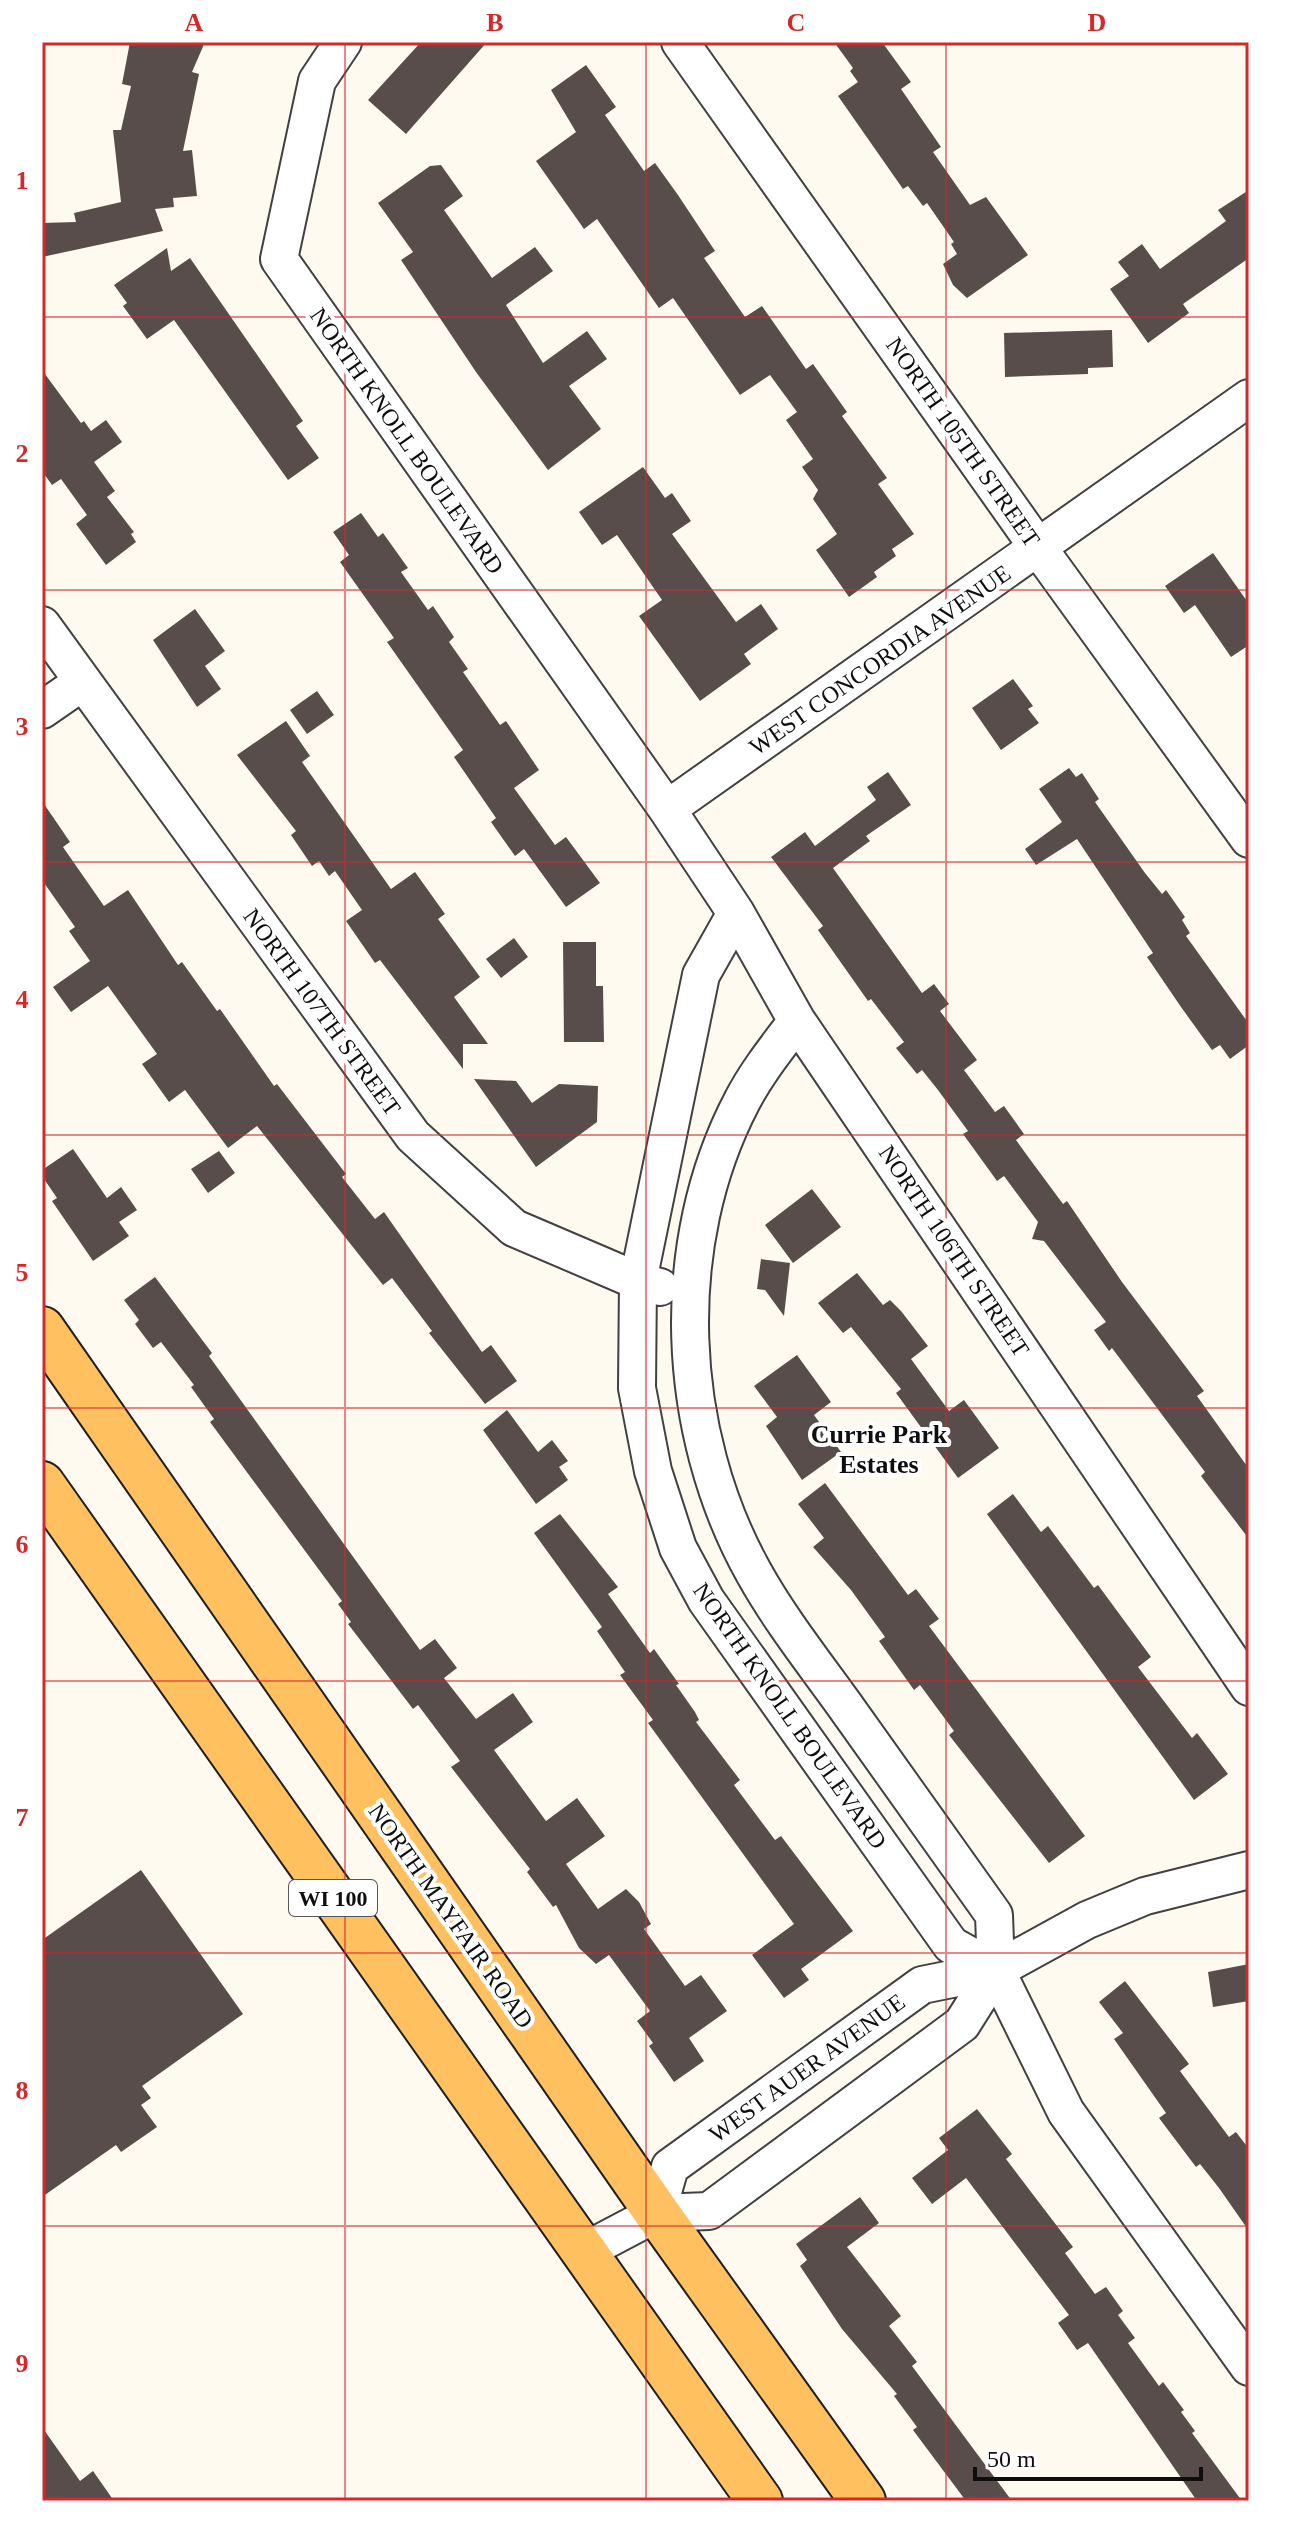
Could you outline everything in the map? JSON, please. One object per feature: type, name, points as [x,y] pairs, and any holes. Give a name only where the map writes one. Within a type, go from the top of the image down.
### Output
[{"type":"main road","name":"NORTH MAYFAIR ROAD","points":[[42,1329],[657,2213],[863,2501]]},
{"type":"main road","name":"WI 100","points":[[42,1484],[760,2501]]},
{"type":"street","name":"NORTH KNOLL BOULEVARD","points":[[343,42],[317,81],[279,259],[667,809]]},
{"type":"street","name":"NORTH 105TH STREET","points":[[680,42],[1039,549],[1249,839]]},
{"type":"street","name":"WEST CONCORDIA AVENUE","points":[[667,809],[1249,398]]},
{"type":"street","name":"NORTH 107TH STREET","points":[[42,625],[81,683],[413,1136],[514,1228],[638,1281],[689,1294]]},
{"type":"street","points":[[42,710],[81,683]]},
{"type":"street","name":"NORTH 106TH STREET","points":[[667,809],[736,913],[797,1021],[1249,1687]]},
{"type":"street","name":"NORTH KNOLL BOULEVARD","points":[[736,913],[701,975],[638,1281],[637,1388],[653,1471],[678,1548],[706,1600],[742,1653],[951,1945],[996,1970]]},
{"type":"street","name":"NORTH KNOLL BOULEVARD","points":[[797,1021],[742,1101],[702,1215],[689,1294],[693,1387],[728,1518],[753,1572],[788,1625],[994,1915],[996,1970],[1066,2112],[1249,2367]]},
{"type":"street","name":"WEST AUER AVENUE","points":[[657,2213],[670,2167],[922,1985],[996,1970],[1087,1920],[1145,1896],[1249,1870]]},
{"type":"street","name":"WEST AUER AVENUE","points":[[583,2252],[657,2213],[709,2211],[962,2024],[996,1970]]},
{"type":"building","points":[[130,42],[205,42],[192,72],[199,74],[183,151],[192,150],[197,196],[173,198],[174,207],[155,209],[163,231],[42,257],[42,223],[76,222],[74,213],[121,202],[113,130],[121,130],[131,86],[122,84]]},
{"type":"building","points":[[421,42],[487,42],[406,134],[368,100]]},
{"type":"building","points":[[834,42],[882,42],[911,82],[901,89],[941,147],[933,152],[970,205],[986,197],[1028,255],[967,298],[953,285],[943,264],[957,254],[951,244],[954,242],[927,203],[923,206],[908,186],[903,189],[838,96],[858,82],[850,71],[853,68]]},
{"type":"building","points":[[586,65],[616,107],[605,115],[644,171],[655,163],[678,195],[715,251],[704,258],[745,317],[762,306],[806,369],[813,364],[847,412],[842,416],[887,478],[878,484],[914,534],[892,549],[896,556],[874,572],[877,577],[849,597],[816,550],[837,534],[813,499],[818,490],[802,467],[813,459],[786,420],[797,412],[770,375],[740,395],[673,298],[659,308],[597,219],[584,229],[536,161],[576,132],[551,90]]},
{"type":"building","points":[[441,165],[463,196],[444,210],[492,278],[535,247],[553,271],[506,305],[543,363],[587,331],[607,359],[569,386],[601,429],[548,470],[476,372],[401,260],[413,252],[378,203],[430,166]]},
{"type":"building","points":[[1249,190],[1249,258],[1183,304],[1189,313],[1148,343],[1110,289],[1129,276],[1118,262],[1142,244],[1160,269],[1226,221],[1218,210]]},
{"type":"building","points":[[167,248],[171,271],[190,258],[303,421],[296,426],[319,458],[288,480],[174,320],[147,339],[123,306],[127,303],[114,285]]},
{"type":"building","points":[[1112,330],[1113,367],[1088,368],[1088,374],[1005,377],[1004,333]]},
{"type":"building","points":[[42,370],[81,423],[84,421],[91,431],[106,420],[122,442],[94,462],[115,491],[107,497],[134,532],[131,534],[136,542],[106,565],[76,524],[87,515],[61,479],[52,485],[42,471]]},
{"type":"building","points":[[643,467],[665,498],[672,493],[691,521],[672,534],[736,622],[761,604],[778,629],[744,654],[751,664],[700,701],[639,616],[662,600],[617,535],[602,545],[579,512]]},
{"type":"building","points":[[361,513],[378,537],[383,533],[408,568],[401,572],[428,610],[433,606],[454,637],[449,642],[468,669],[463,672],[500,725],[506,721],[539,770],[514,788],[555,845],[566,837],[600,883],[566,907],[524,849],[515,856],[491,822],[496,818],[454,757],[463,750],[387,642],[394,638],[340,562],[349,555],[333,532]]},
{"type":"building","points":[[1213,553],[1249,604],[1249,645],[1231,657],[1195,605],[1184,613],[1165,586]]},
{"type":"building","points":[[195,609],[225,651],[205,666],[221,689],[197,707],[153,640]]},
{"type":"building","points":[[1013,679],[1033,706],[1028,709],[1039,723],[1001,750],[972,708]]},
{"type":"building","points":[[317,691],[334,715],[307,734],[290,710]]},
{"type":"building","points":[[286,721],[310,756],[302,762],[391,889],[415,872],[445,914],[438,919],[480,977],[454,997],[488,1044],[463,1044],[463,1069],[380,960],[375,963],[346,921],[362,910],[335,871],[329,876],[319,861],[312,866],[291,835],[296,831],[237,755]]},
{"type":"building","points":[[1069,768],[1076,777],[1082,773],[1099,799],[1095,802],[1145,873],[1162,894],[1166,890],[1185,917],[1182,920],[1190,933],[1186,936],[1249,1024],[1249,1045],[1230,1059],[1220,1045],[1212,1050],[1181,1007],[1147,957],[1153,953],[1077,839],[1036,865],[1025,849],[1062,822],[1039,789]]},
{"type":"building","points":[[888,772],[911,805],[866,836],[870,841],[833,868],[922,993],[934,984],[949,1004],[940,1011],[977,1060],[964,1070],[995,1112],[1004,1106],[1024,1134],[1016,1140],[1063,1204],[1067,1201],[1122,1282],[1204,1391],[1197,1396],[1249,1469],[1249,1539],[1201,1476],[1205,1472],[1112,1348],[1109,1351],[1094,1330],[1106,1322],[1044,1241],[1032,1239],[1038,1222],[1004,1176],[997,1181],[963,1134],[968,1131],[922,1070],[917,1074],[896,1048],[904,1042],[871,999],[868,1001],[818,930],[823,926],[771,857],[805,832],[815,846],[876,800],[867,787]]},
{"type":"building","points":[[42,801],[70,842],[63,847],[104,906],[128,890],[178,965],[182,962],[217,1011],[220,1009],[274,1086],[277,1084],[346,1174],[342,1177],[375,1219],[384,1212],[482,1352],[491,1345],[517,1381],[485,1404],[429,1333],[432,1331],[392,1278],[383,1285],[257,1126],[228,1148],[185,1090],[169,1102],[142,1064],[157,1054],[108,986],[71,1012],[53,987],[90,961],[69,931],[75,927],[42,880]]},
{"type":"building","points":[[514,938],[528,957],[501,978],[486,959]]},
{"type":"building","points":[[563,942],[596,942],[596,986],[603,986],[604,1042],[564,1042]]},
{"type":"building","points":[[474,1079],[516,1081],[532,1103],[559,1084],[598,1086],[597,1122],[536,1167]]},
{"type":"building","points":[[73,1149],[107,1198],[121,1187],[137,1210],[119,1222],[129,1236],[93,1261],[52,1201],[57,1198],[42,1176],[42,1170]]},
{"type":"building","points":[[219,1151],[235,1173],[208,1193],[191,1169]]},
{"type":"building","points":[[812,1189],[841,1227],[793,1263],[765,1225]]},
{"type":"building","points":[[761,1259],[790,1263],[784,1316],[765,1290],[757,1289]]},
{"type":"building","points":[[857,1273],[883,1305],[890,1300],[901,1311],[928,1346],[911,1359],[949,1411],[964,1400],[999,1448],[958,1478],[896,1393],[901,1389],[851,1327],[843,1333],[818,1303]]},
{"type":"building","points":[[155,1277],[212,1353],[209,1356],[420,1650],[435,1639],[457,1668],[444,1678],[476,1719],[513,1693],[533,1722],[494,1750],[546,1821],[577,1798],[605,1836],[566,1864],[598,1909],[626,1889],[639,1902],[651,1924],[644,1929],[685,1986],[701,1975],[727,2011],[689,2038],[704,2061],[674,2082],[649,2046],[653,2043],[637,2021],[650,2011],[609,1955],[596,1964],[579,1948],[556,1905],[553,1907],[527,1872],[530,1869],[451,1767],[460,1761],[418,1705],[413,1709],[348,1624],[351,1622],[338,1604],[342,1601],[210,1422],[214,1419],[191,1387],[194,1385],[161,1342],[153,1348],[135,1324],[139,1320],[124,1300]]},
{"type":"building","points":[[797,1355],[831,1402],[814,1415],[841,1452],[802,1480],[766,1426],[777,1417],[754,1386]]},
{"type":"building","points":[[507,1410],[538,1452],[552,1440],[568,1461],[559,1467],[568,1480],[536,1504],[483,1430]]},
{"type":"building","points":[[825,1483],[908,1595],[916,1589],[939,1619],[929,1626],[1085,1836],[1049,1863],[949,1735],[954,1731],[920,1685],[914,1690],[879,1641],[885,1637],[851,1590],[813,1547],[824,1538],[798,1504]]},
{"type":"building","points":[[1013,1494],[1041,1532],[1048,1526],[1094,1588],[1098,1585],[1151,1657],[1138,1667],[1192,1738],[1197,1733],[1228,1774],[1194,1800],[987,1514]]},
{"type":"building","points":[[560,1514],[618,1587],[608,1594],[650,1653],[654,1649],[679,1684],[676,1685],[699,1720],[696,1722],[740,1780],[734,1785],[775,1840],[781,1836],[853,1931],[801,1969],[809,1980],[784,1998],[752,1955],[794,1924],[648,1723],[653,1720],[620,1675],[625,1672],[597,1631],[602,1627],[534,1533]]},
{"type":"building","points":[[141,1870],[243,2014],[142,2086],[151,2098],[141,2105],[157,2127],[121,2152],[116,2145],[42,2197],[42,1940]]},
{"type":"building","points":[[1249,1964],[1249,2001],[1213,2007],[1208,1972]]},
{"type":"building","points":[[1125,1981],[1189,2064],[1180,2071],[1229,2137],[1236,2132],[1249,2149],[1249,2231],[1200,2164],[1196,2167],[1159,2118],[1166,2113],[1114,2039],[1123,2033],[1099,2002]]},
{"type":"building","points":[[977,2109],[1012,2154],[1006,2159],[1073,2247],[1065,2253],[1095,2294],[1106,2287],[1123,2311],[1118,2315],[1135,2338],[1128,2343],[1159,2386],[1163,2382],[1184,2410],[1181,2412],[1195,2431],[1192,2433],[1242,2501],[1197,2501],[1088,2343],[1077,2350],[1058,2323],[1069,2315],[966,2178],[932,2204],[912,2178],[948,2150],[939,2138]]},
{"type":"building","points":[[860,2197],[879,2223],[847,2247],[901,2316],[889,2326],[917,2362],[912,2366],[1012,2501],[966,2501],[913,2430],[917,2427],[894,2396],[897,2394],[842,2329],[800,2266],[807,2260],[796,2244]]},
{"type":"building","points":[[42,2427],[80,2481],[93,2471],[114,2501],[42,2501]]},
{"type":"district","name":"Currie Park Estates","points":[[879,1449]]}]
